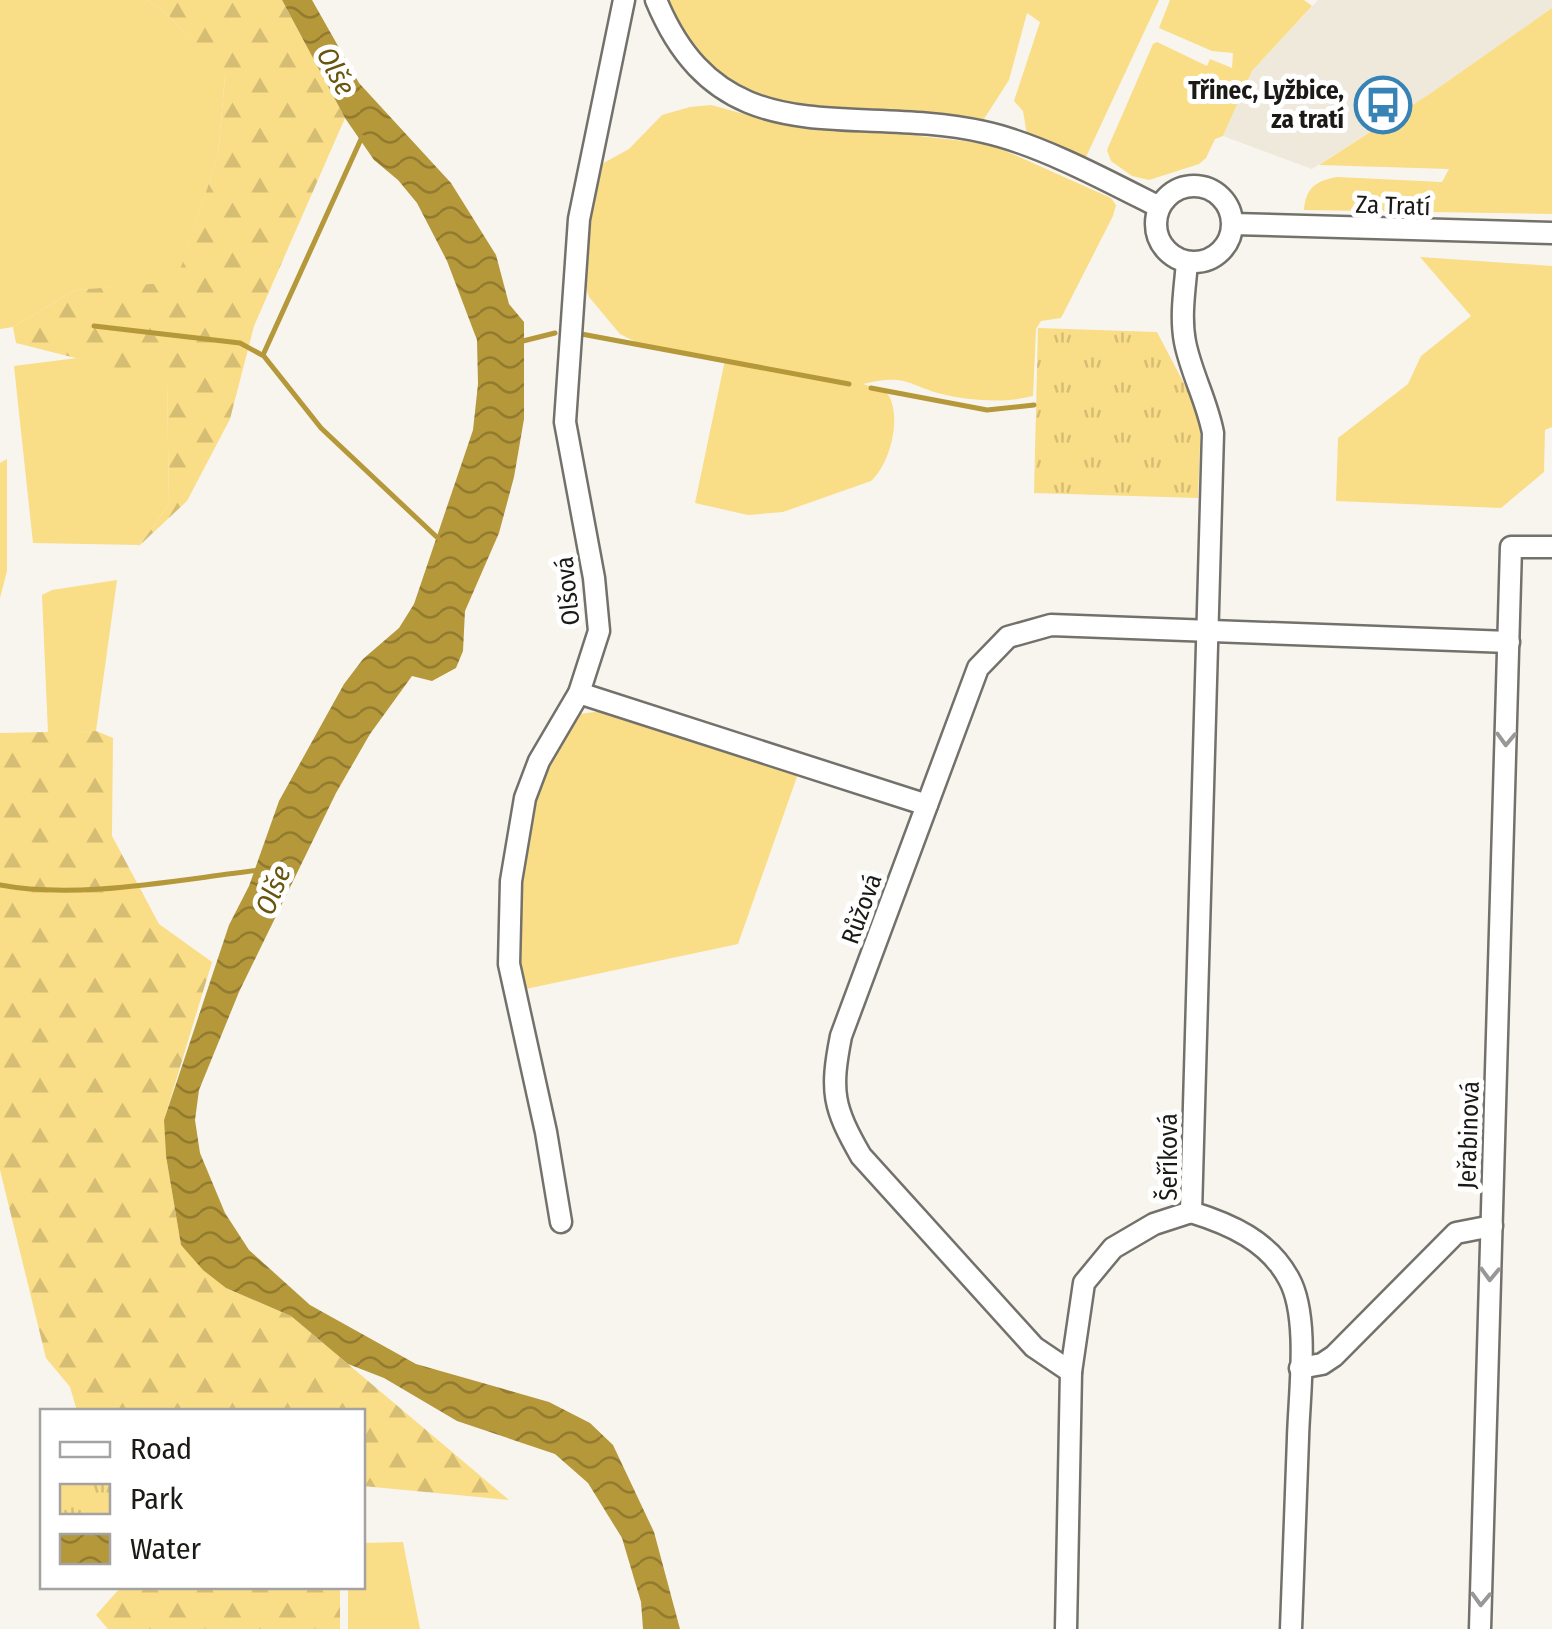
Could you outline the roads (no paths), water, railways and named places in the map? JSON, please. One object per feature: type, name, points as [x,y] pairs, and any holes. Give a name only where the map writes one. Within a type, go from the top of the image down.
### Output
[{"type":"street","name":"Olšová","points":[[560,1222],[546,1132],[509,964],[511,881],[525,798],[539,761],[579,693],[599,631],[594,578],[565,422],[579,218],[624,0]]},
{"type":"street","points":[[656,0],[676,42],[696,68],[726,93],[748,104],[802,115],[986,132],[1034,148],[1159,208]]},
{"type":"street","points":[[1199,186],[1222,198],[1233,224],[1229,240],[1219,254],[1204,261],[1187,262],[1164,248],[1157,235],[1156,221],[1159,208],[1175,190],[1199,186]]},
{"type":"street","name":"Za Tratí","points":[[1233,224],[1552,234]]},
{"type":"street","points":[[1187,262],[1185,342],[1209,409],[1213,433],[1208,631]]},
{"type":"street","name":"Jeřabinová","points":[[1480,1629],[1511,547],[1552,547]]},
{"type":"street","name":"Růžová","points":[[1071,1372],[1034,1347],[861,1156],[840,1119],[834,1076],[842,1036],[978,668],[1008,638],[1051,626],[1509,642]]},
{"type":"street","name":"Šeříková","points":[[1208,631],[1191,1212],[1243,1232],[1262,1247],[1290,1279],[1298,1309],[1300,1368],[1292,1629]]},
{"type":"street","points":[[579,693],[927,804]]},
{"type":"street","points":[[1066,1629],[1071,1372],[1084,1283],[1114,1248],[1154,1224],[1191,1212]]},
{"type":"street","points":[[1300,1368],[1322,1364],[1334,1356],[1456,1232],[1492,1226]]},
{"type":"water","name":"Olše","points":[[282,0],[312,0],[359,83],[451,183],[496,255],[509,304],[524,322],[524,419],[499,533],[465,611],[463,651],[456,668],[432,681],[412,676],[370,734],[336,793],[239,992],[199,1090],[195,1120],[200,1153],[225,1213],[249,1250],[310,1305],[416,1364],[549,1402],[590,1423],[613,1445],[654,1532],[680,1629],[643,1629],[641,1602],[622,1538],[588,1483],[555,1454],[457,1421],[384,1378],[348,1364],[291,1316],[226,1288],[181,1245],[164,1120],[229,925],[249,886],[279,801],[344,684],[363,659],[399,628],[414,604],[473,430],[478,384],[477,340],[447,261],[417,203],[374,160],[345,118]]},
{"type":"waterway","points":[[362,137],[263,355],[321,428],[442,542]]},
{"type":"waterway","points":[[94,326],[240,343],[262,355]]},
{"type":"waterway","points":[[519,342],[555,333]]},
{"type":"waterway","points":[[576,333],[849,384]]},
{"type":"waterway","points":[[871,388],[987,410],[1034,405]]},
{"type":"waterway","name":"Olše","points":[[0,885],[96,889],[261,870]]},
{"type":"place","name":"Třinec, Lyžbice, za tratí","points":[[1383,105]]}]
